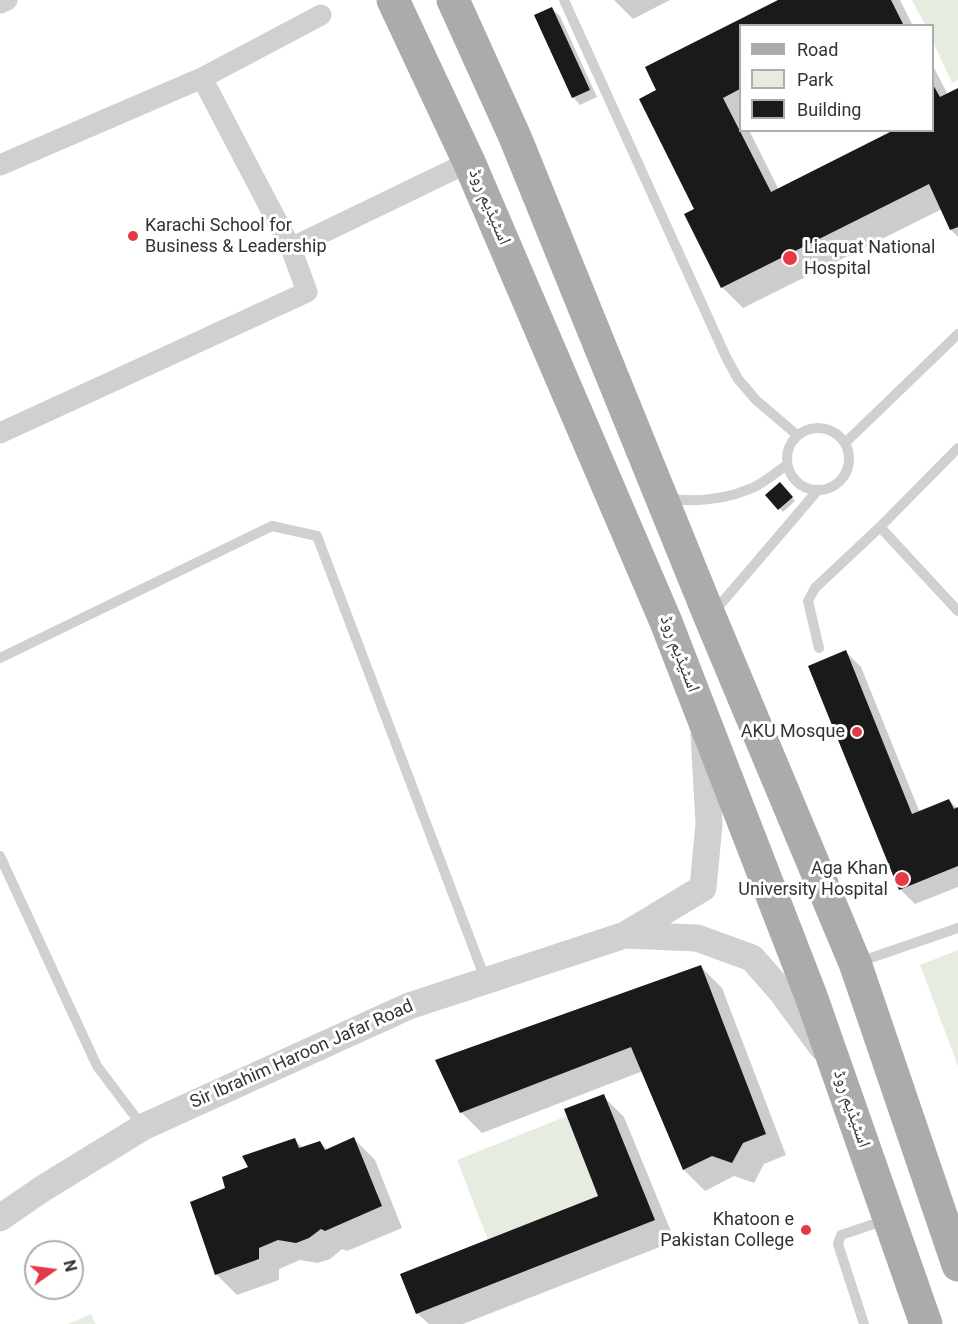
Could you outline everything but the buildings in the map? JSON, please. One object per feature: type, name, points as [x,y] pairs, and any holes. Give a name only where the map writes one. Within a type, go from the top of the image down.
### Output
[{"type":"main road","name":"اسٹیڈیم روڈ","points":[[393,0],[469,162],[666,622],[811,996],[926,1324]]},
{"type":"main road","points":[[453,0],[515,137],[710,617],[855,963],[958,1265]]},
{"type":"main road","points":[[469,162],[515,137]]},
{"type":"street","points":[[0,3],[7,0]]},
{"type":"street","points":[[0,165],[202,78],[321,15]]},
{"type":"street","points":[[0,433],[307,292],[291,248],[202,78]]},
{"type":"street","points":[[291,248],[469,162]]},
{"type":"street","points":[[625,935],[703,888],[710,824],[702,714]]},
{"type":"street","points":[[625,935],[697,938],[752,958],[781,991],[836,1066]]},
{"type":"street","name":"Sir Ibrahim Haroon Jafar Road","points":[[0,1218],[42,1189],[143,1127],[409,1006],[625,935]]},
{"type":"lane","points":[[564,0],[726,357],[738,379],[756,400],[797,435]]},
{"type":"lane","points":[[844,442],[958,334]]},
{"type":"lane","points":[[817,428],[828,429],[844,442],[849,464],[845,474],[838,482],[829,488],[818,490],[808,488],[791,475],[787,454],[790,444],[797,435],[817,428]]},
{"type":"lane","points":[[819,648],[808,600],[815,588],[880,527],[958,448]]},
{"type":"lane","points":[[662,499],[693,502],[720,498],[753,488],[788,465]]},
{"type":"lane","points":[[710,617],[818,490]]},
{"type":"lane","points":[[0,658],[272,526],[316,536],[486,981]]},
{"type":"lane","points":[[880,527],[958,611]]},
{"type":"lane","points":[[0,856],[97,1066],[143,1127]]},
{"type":"lane","points":[[855,963],[958,928]]},
{"type":"lane","points":[[864,1324],[837,1244],[842,1235],[890,1220]]},
{"type":"green space","points":[[912,0],[958,0],[958,80],[952,83],[934,44],[934,24],[924,24]]},
{"type":"green space","points":[[958,950],[958,1066],[920,965]]},
{"type":"green space","points":[[567,1116],[598,1196],[488,1240],[457,1160]]},
{"type":"green space","points":[[91,1314],[96,1324],[68,1324]]},
{"type":"place","name":"Karachi School for Business & Leadership","points":[[133,236]]},
{"type":"place","name":"Liaquat National Hospital","points":[[790,258]]},
{"type":"place","name":"AKU Mosque","points":[[857,732]]},
{"type":"place","name":"Aga Khan University Hospital","points":[[902,879]]},
{"type":"place","name":"Khatoon e Pakistan College","points":[[806,1230]]}]
